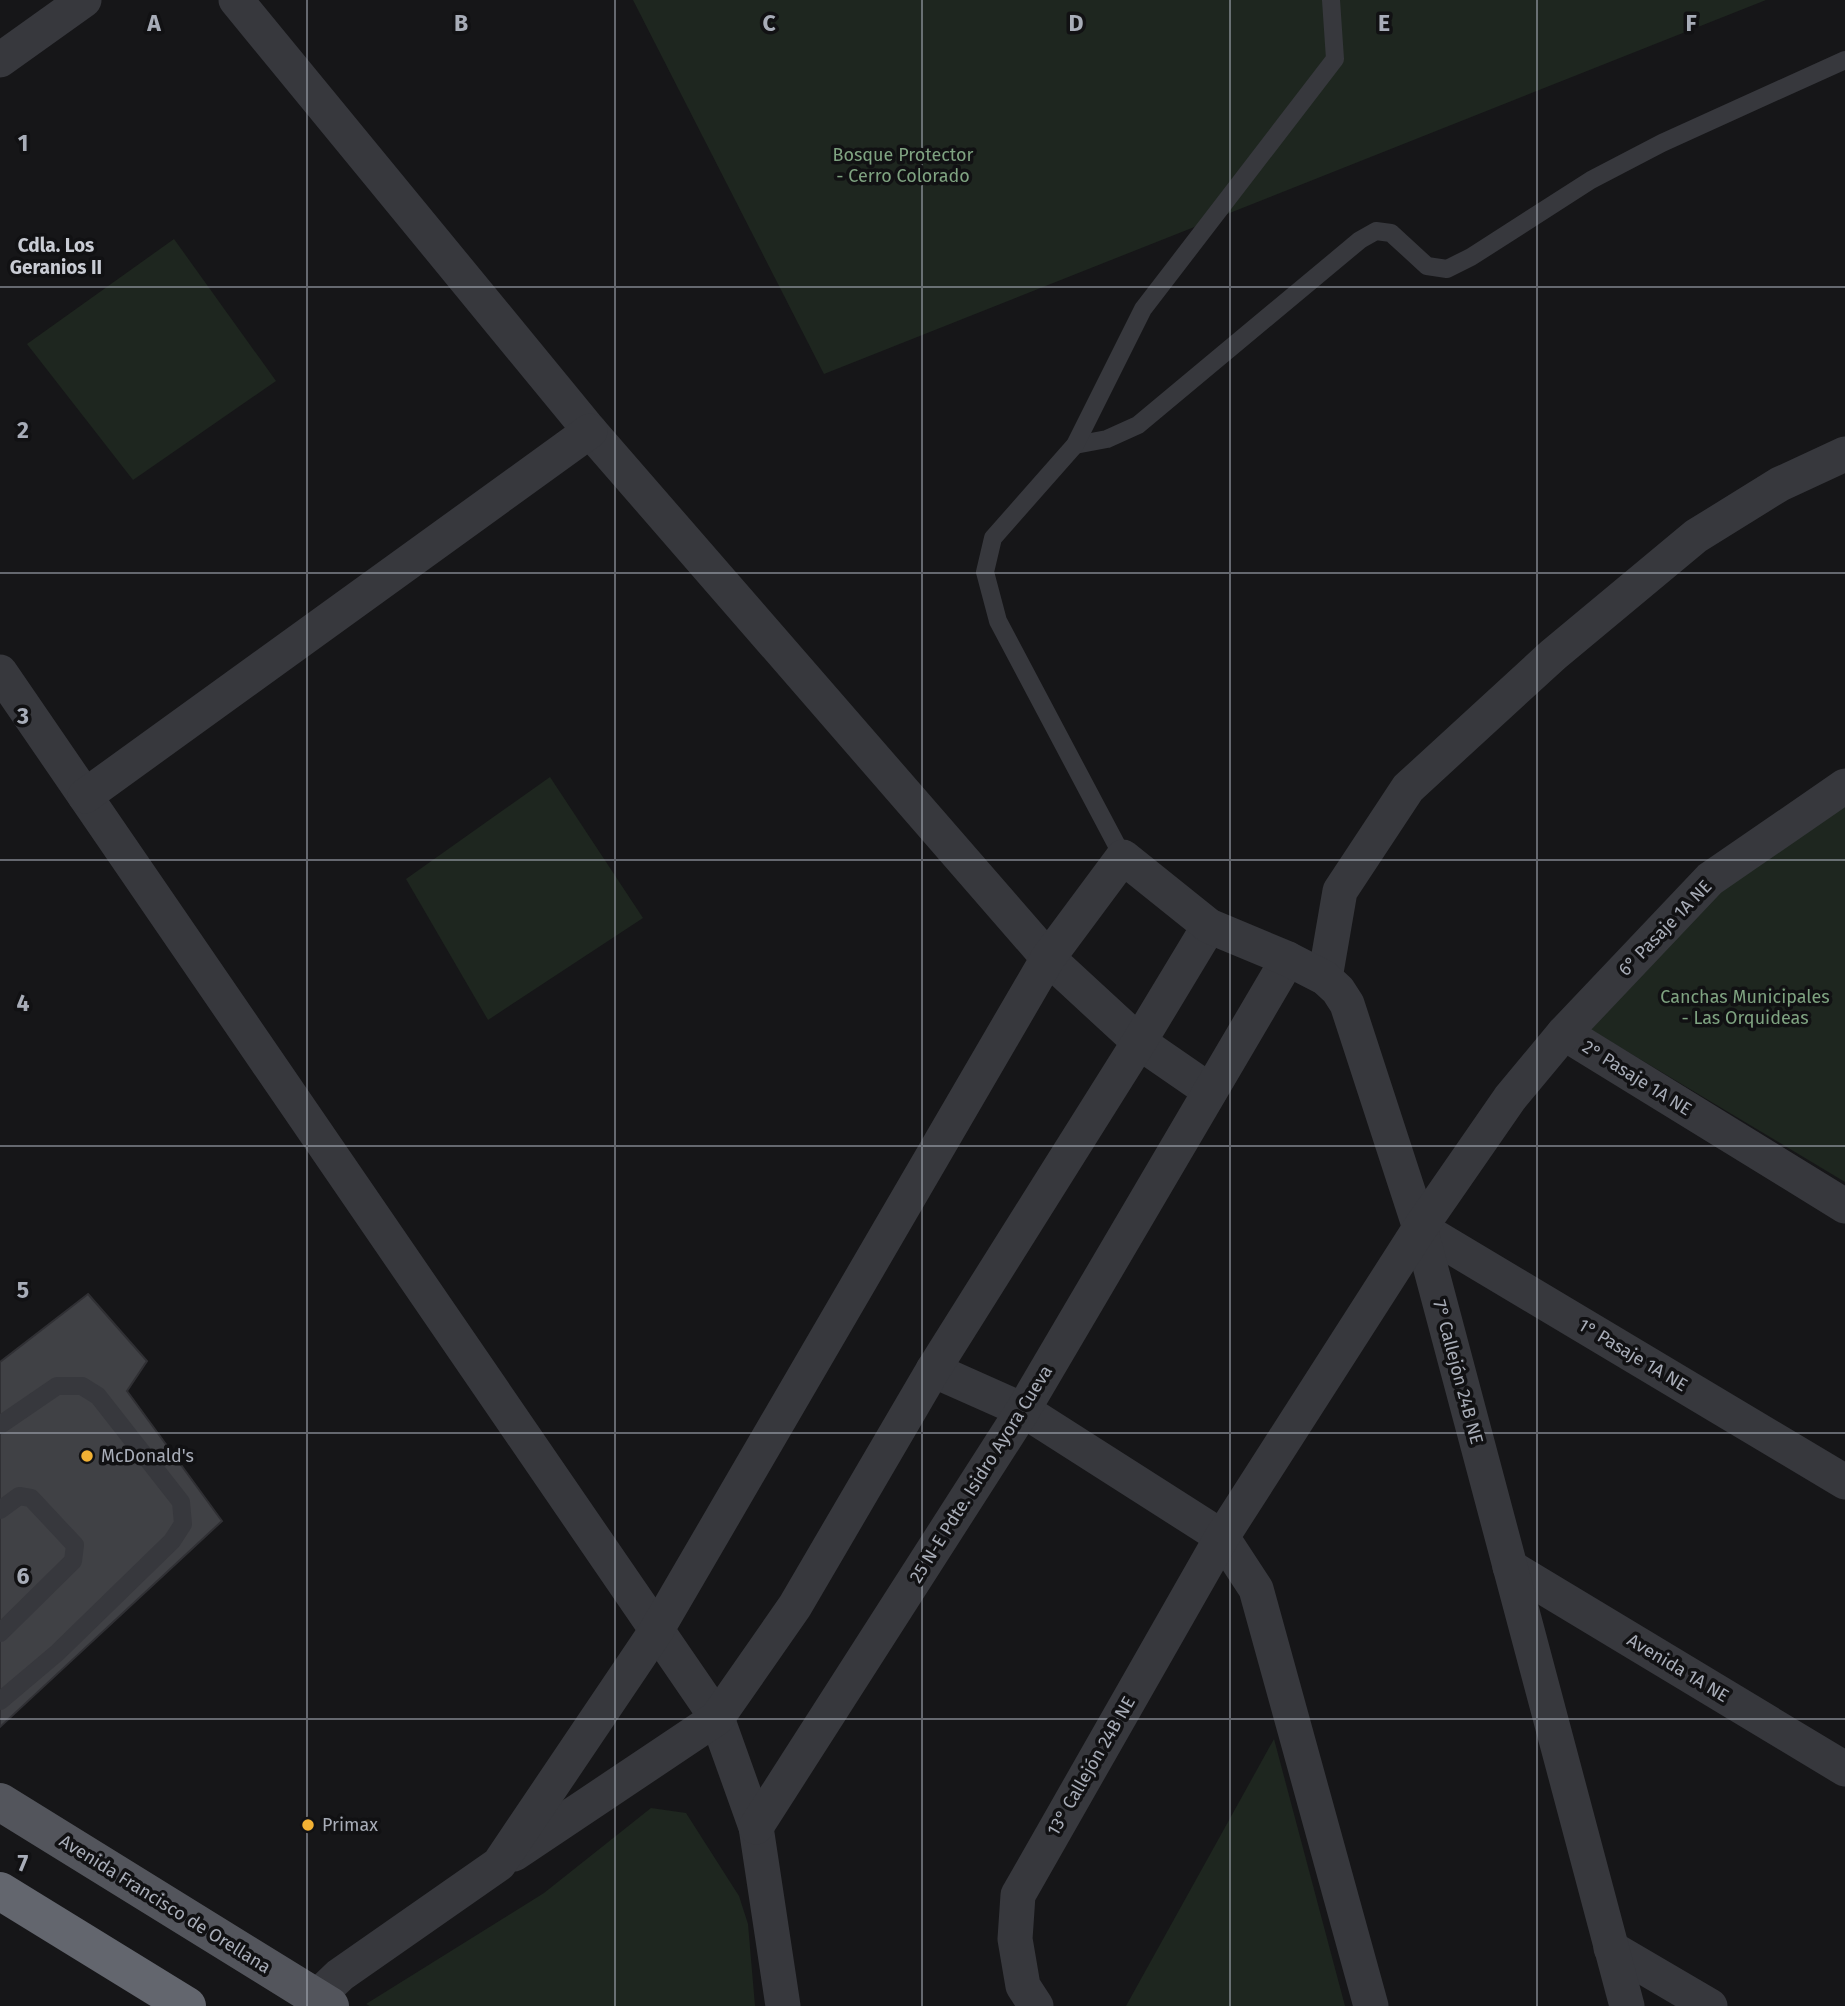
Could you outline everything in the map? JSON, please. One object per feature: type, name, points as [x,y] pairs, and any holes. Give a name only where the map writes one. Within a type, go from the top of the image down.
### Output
[{"type":"highway","points":[[0,1891],[187,2006]]},
{"type":"main road","name":"Avenida Francisco de Orellana","points":[[0,1802],[323,2002]]},
{"type":"street","points":[[0,60],[84,0]]},
{"type":"street","points":[[236,0],[590,431],[1048,958],[1139,1042],[1210,1090]]},
{"type":"street","points":[[85,796],[590,431]]},
{"type":"street","points":[[1325,978],[1340,891],[1408,788],[1553,655],[1696,536],[1780,484],[1845,454]]},
{"type":"street","points":[[0,672],[717,1718],[756,1827],[783,2006]]},
{"type":"street","name":"6° Pasaje 1A NE","points":[[1564,1033],[1710,879],[1845,786]]},
{"type":"street","points":[[499,1864],[656,1631],[1048,958],[1123,857]]},
{"type":"street","name":"7° Callejón 24B NE","points":[[1123,857],[1209,926],[1288,959],[1325,978],[1338,990],[1347,1004],[1420,1228],[1627,2006]]},
{"type":"street","points":[[323,2002],[340,1975],[499,1864],[717,1718],[794,1606],[933,1370],[1209,926]]},
{"type":"street","name":"25 N-E Pdte. Isidro Ayora Cueva","points":[[756,1827],[1023,1410],[1288,959]]},
{"type":"street","name":"2° Pasaje 1A NE","points":[[1420,1228],[1510,1098],[1564,1033],[1845,1206]]},
{"type":"street","name":"1° Pasaje 1A NE","points":[[1420,1228],[1845,1482]]},
{"type":"street","name":"13° Callejón 24B NE","points":[[1036,2006],[1023,1986],[1015,1939],[1018,1895],[1222,1537],[1420,1228]]},
{"type":"street","points":[[933,1370],[1023,1410],[1222,1537],[1256,1589],[1371,2006]]},
{"type":"street","name":"Avenida 1A NE","points":[[1510,1567],[1845,1769]]},
{"type":"street","points":[[1611,1948],[1710,2006]]},
{"type":"lane","points":[[1123,857],[998,621],[985,572],[993,538],[1075,445],[1143,309],[1335,59],[1331,0]]},
{"type":"lane","points":[[1075,445],[1107,439],[1138,425],[1360,240],[1376,231],[1391,233],[1427,266],[1447,269],[1471,257],[1591,180],[1662,143],[1845,60]]},
{"type":"lane","points":[[0,1425],[57,1386],[82,1386],[98,1396],[181,1502],[183,1524],[172,1541],[58,1652],[0,1701]]},
{"type":"lane","points":[[0,1510],[19,1496],[32,1498],[75,1545],[73,1561],[0,1633]]},
{"type":"green space","name":"Bosque Protector - Cerro Colorado","points":[[633,0],[1766,0],[824,374]]},
{"type":"green space","points":[[174,239],[276,381],[133,480],[27,344]]},
{"type":"green space","points":[[550,777],[643,918],[488,1020],[406,879]]},
{"type":"green space","name":"Canchas Municipales - Las Orquideas","points":[[1845,805],[1845,1182],[1588,1028],[1721,891]]},
{"type":"green space","points":[[1274,1739],[1345,2006],[1126,2006]]},
{"type":"green space","points":[[651,1808],[686,1813],[739,1896],[748,1924],[755,2006],[366,2004],[544,1893]]},
{"type":"building","name":"McDonald's","points":[[88,1294],[147,1361],[127,1391],[222,1521],[0,1727],[0,1362]]},
{"type":"place","name":"McDonald's","points":[[87,1456]]},
{"type":"place","name":"Primax","points":[[308,1825]]},
{"type":"district","name":"Cdla. Los Geranios II","points":[[56,256]]}]
